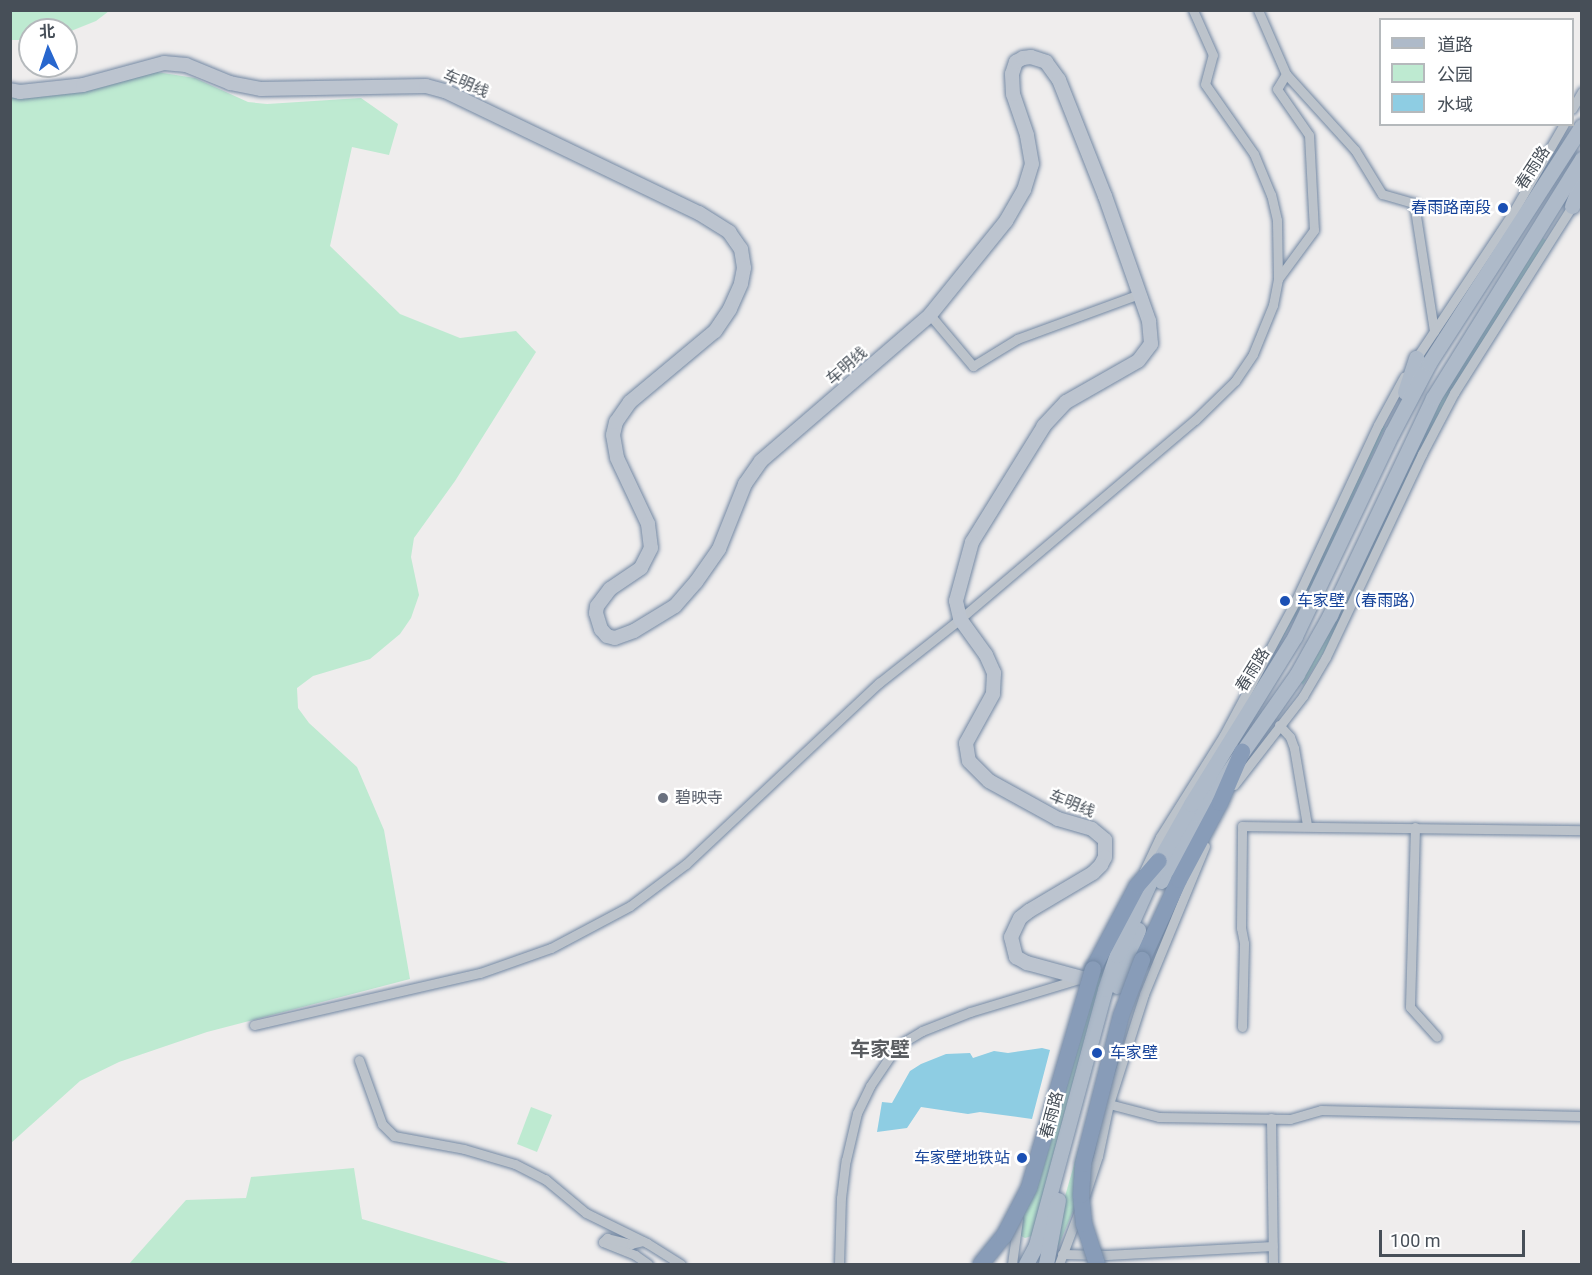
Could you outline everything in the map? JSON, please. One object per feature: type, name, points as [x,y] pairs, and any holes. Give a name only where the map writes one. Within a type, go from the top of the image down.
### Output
[{"type":"highway","points":[[1097,1264],[1084,1224],[1081,1195],[1083,1164],[1121,1016],[1142,960],[1179,880],[1220,803],[1242,752]]},
{"type":"highway","points":[[981,1264],[1009,1228],[1032,1180],[1088,974],[1137,886],[1159,861]]},
{"type":"main road","name":"车明线","points":[[10,90],[20,92],[83,85],[164,63],[186,65],[230,83],[261,89],[426,86],[445,91],[699,213],[729,232],[741,249],[744,268],[741,284],[730,309],[715,331],[630,402],[616,422],[613,435],[617,459],[648,524],[651,548],[641,568],[610,589],[600,600],[596,613],[598,622],[601,629],[611,637],[634,631],[675,606],[696,582],[719,549],[745,484],[761,461],[930,315],[1006,221],[1032,172],[1032,156],[1011,84],[1016,62],[1031,57],[1046,63],[1059,80],[1105,196],[1152,334],[1146,353],[1126,369],[1066,402],[1044,426],[972,542],[957,590],[957,610],[960,619],[986,655],[994,673],[993,694],[966,743],[966,753],[973,768],[989,781],[1058,819],[1092,829],[1105,840],[1105,857],[1093,873],[1020,918],[1011,937],[1016,957],[1027,963],[1088,974]]},
{"type":"main road","name":"春雨路","points":[[1026,1264],[1038,1239],[1109,978],[1159,861],[1191,804],[1264,688],[1315,598],[1392,433],[1452,326],[1581,126]]},
{"type":"main road","name":"春雨路","points":[[1046,1264],[1060,1194],[1105,1024],[1122,971],[1142,921],[1198,815],[1297,674],[1324,624],[1433,398],[1581,159]]},
{"type":"main road","points":[[1572,206],[1581,180]]},
{"type":"main road","points":[[1392,433],[1416,358]]},
{"type":"main road","points":[[1224,735],[1264,688]]},
{"type":"street","points":[[255,1025],[480,973],[551,948],[605,921],[686,864],[879,683],[960,619],[1195,420],[1236,381],[1253,354],[1266,325],[1278,279],[1277,220],[1271,195],[1254,154],[1205,84],[1213,55],[1193,10]]},
{"type":"street","points":[[1258,10],[1286,74],[1355,150],[1382,194],[1414,203],[1434,331]]},
{"type":"street","points":[[1278,279],[1314,230],[1309,135],[1277,89],[1286,74]]},
{"type":"street","points":[[1137,886],[1160,837],[1224,735],[1296,602],[1378,425],[1416,358],[1517,206],[1563,126]]},
{"type":"street","points":[[1059,1264],[1090,1184],[1109,1104],[1155,961],[1194,877],[1220,803],[1303,696],[1341,628],[1422,454],[1454,393],[1581,191]]},
{"type":"street","points":[[930,315],[973,366],[1017,339],[1140,294]]},
{"type":"street","points":[[1279,725],[1290,737],[1294,748],[1306,825]]},
{"type":"street","points":[[1242,1027],[1244,943],[1241,928],[1242,826],[1581,830]]},
{"type":"street","points":[[1415,827],[1410,1008],[1437,1037]]},
{"type":"street","points":[[838,1264],[841,1198],[856,1113],[870,1086],[897,1046],[922,1031],[953,1018],[1088,974]]},
{"type":"street","points":[[1012,1264],[1019,1212],[1029,1168],[1088,974]]},
{"type":"street","points":[[358,1060],[382,1124],[394,1136],[464,1149],[515,1164],[546,1179],[586,1213],[643,1241],[681,1264]]},
{"type":"street","points":[[1109,1104],[1158,1117],[1290,1119],[1321,1110],[1581,1116]]},
{"type":"street","points":[[1271,1118],[1273,1264]]},
{"type":"street","points":[[643,1241],[631,1244],[607,1238],[603,1242],[635,1255],[648,1264]]},
{"type":"street","points":[[1062,1254],[1107,1255],[1273,1246]]},
{"type":"green space","points":[[11,10],[109,11],[96,21],[78,28],[78,18],[18,18],[18,40],[11,40]]},
{"type":"green space","points":[[157,72],[195,78],[248,102],[267,104],[361,98],[398,124],[389,155],[352,147],[330,246],[400,314],[460,338],[516,331],[536,352],[455,481],[414,538],[411,557],[419,595],[411,618],[400,634],[370,659],[313,676],[297,688],[298,708],[309,723],[357,767],[384,830],[410,979],[207,1032],[119,1062],[80,1081],[11,1143],[11,96],[31,98]]},
{"type":"green space","points":[[1543,238],[1547,241],[1465,368],[1329,644],[1303,685],[1301,682],[1336,621],[1437,407],[1473,345]]},
{"type":"green space","points":[[1382,424],[1385,427],[1310,590],[1266,667],[1264,666]]},
{"type":"green space","points":[[1104,969],[1032,1236],[1025,1238],[1019,1235],[1018,1226],[1100,970]]},
{"type":"green space","points":[[531,1107],[552,1115],[537,1152],[517,1144]]},
{"type":"green space","points":[[1079,1147],[1074,1209],[1058,1247],[1054,1246],[1062,1207]]},
{"type":"green space","points":[[354,1168],[362,1219],[512,1264],[129,1264],[186,1200],[246,1198],[251,1177]]},
{"type":"water","points":[[1042,1048],[1050,1050],[1032,1119],[980,1112],[968,1114],[921,1107],[907,1128],[877,1132],[882,1102],[892,1103],[910,1071],[921,1064],[946,1054],[970,1053],[973,1058],[994,1051],[1008,1053]]},
{"type":"place","name":"春雨路南段","points":[[1503,208]]},
{"type":"place","name":"车家壁（春雨路）","points":[[1285,601]]},
{"type":"place","name":"碧映寺","points":[[663,798]]},
{"type":"place","name":"车家壁","points":[[1097,1053]]},
{"type":"place","name":"车家壁地铁站","points":[[1022,1158]]},
{"type":"district","name":"车家壁","points":[[880,1049]]}]
